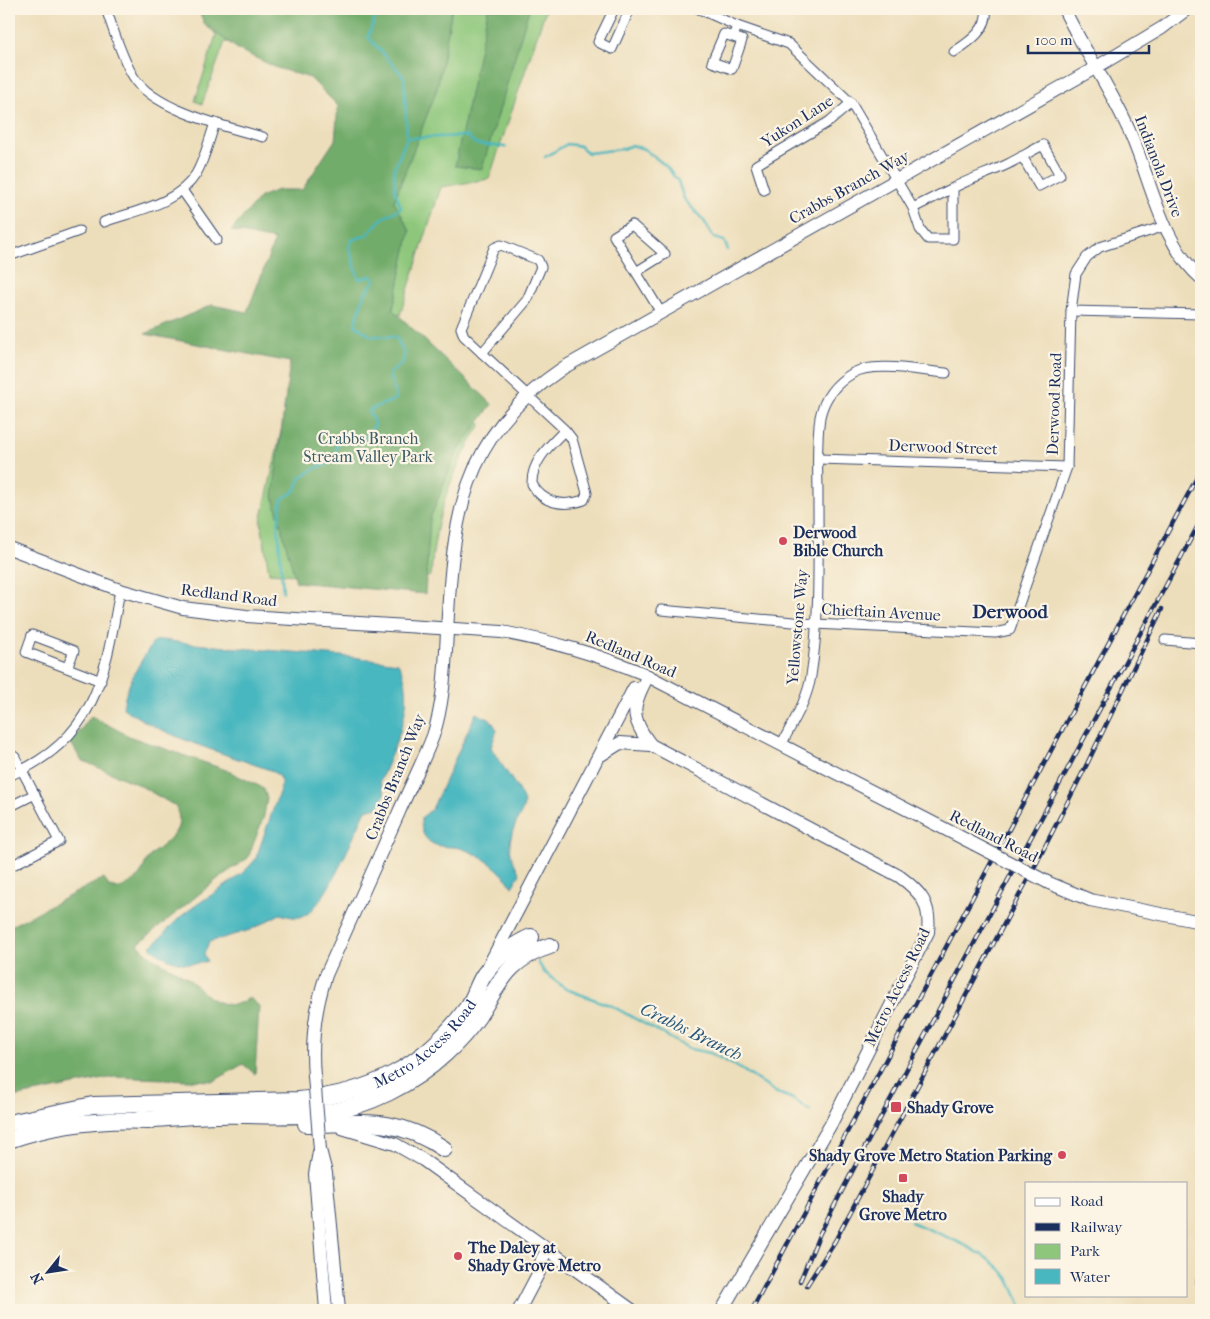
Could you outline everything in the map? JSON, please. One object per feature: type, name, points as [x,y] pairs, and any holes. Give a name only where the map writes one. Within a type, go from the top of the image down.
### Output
[{"type":"highway","points":[[484,974],[508,951],[531,937]]},
{"type":"highway","points":[[9,1140],[42,1130],[79,1123],[218,1115],[288,1116],[324,1113],[366,1102],[410,1081],[432,1066],[463,1037],[498,982],[512,965],[532,953],[550,946]]},
{"type":"highway","name":"Metro Access Road","points":[[9,1123],[93,1105],[290,1101],[332,1097],[349,1093],[404,1068],[433,1046],[468,1007],[484,974]]},
{"type":"highway","points":[[139,1120],[325,1124],[367,1121],[400,1127],[428,1138],[444,1149]]},
{"type":"main road","name":"Indianola Drive","points":[[1064,9],[1137,147],[1165,226],[1181,258],[1201,278]]},
{"type":"main road","name":"Crabbs Branch Way","points":[[339,1310],[326,1174],[320,1150],[312,1053],[319,996],[326,975],[433,736],[445,674],[456,532],[461,507],[472,472],[490,436],[528,395],[563,368],[660,311],[1095,68],[1162,28],[1187,9]]},
{"type":"main road","name":"Redland Road","points":[[9,548],[120,590],[183,608],[246,616],[502,632],[544,640],[589,652],[644,674],[1050,884],[1090,900],[1201,922]]},
{"type":"main road","name":"Metro Access Road","points":[[644,674],[634,710],[640,732],[651,745],[899,876],[913,887],[924,901],[930,915],[928,932],[831,1124],[722,1310]]},
{"type":"main road","name":"Metro Access Road","points":[[484,974],[644,674]]},
{"type":"main road","points":[[597,759],[606,750],[620,742],[651,745]]},
{"type":"main road","points":[[325,1124],[363,1133],[408,1151],[632,1310]]},
{"type":"main road","name":"Crabbs Branch Way","points":[[320,1150],[315,1174],[326,1310]]},
{"type":"main road","points":[[519,1310],[539,1272],[542,1259],[548,1249]]},
{"type":"main road","points":[[539,1272],[564,1260]]},
{"type":"street","points":[[106,9],[133,76],[141,87],[157,100],[215,123],[263,137]]},
{"type":"street","points":[[614,9],[598,42],[612,49],[630,9]]},
{"type":"street","points":[[700,9],[737,26],[789,44],[851,103],[913,208],[920,229],[928,239],[953,239],[953,188]]},
{"type":"street","points":[[954,52],[980,30],[985,22],[986,9]]},
{"type":"street","points":[[733,37],[737,26]]},
{"type":"street","name":"Yukon Lane","points":[[764,190],[756,165],[830,121],[851,103]]},
{"type":"street","points":[[104,222],[170,198],[182,190],[196,173],[215,123]]},
{"type":"street","points":[[913,208],[1043,145],[1060,175],[1039,186],[1022,156]]},
{"type":"street","points":[[182,190],[217,240]]},
{"type":"street","points":[[636,272],[665,254],[632,225],[614,236],[636,272],[660,311]]},
{"type":"street","name":"Derwood Road","points":[[1010,630],[1067,467],[1071,311],[1073,284],[1079,268],[1087,257],[1100,247],[1165,226]]},
{"type":"street","points":[[9,256],[79,230]]},
{"type":"street","points":[[482,353],[527,300],[541,267],[538,260],[501,245],[494,248],[461,328],[464,336],[482,353],[528,395],[565,430],[572,439],[587,494],[584,500],[574,504],[557,504],[545,499],[532,484],[535,466],[552,443],[565,430]]},
{"type":"street","points":[[1071,311],[1201,314]]},
{"type":"street","name":"Yellowstone Way","points":[[781,745],[799,713],[809,685],[815,624],[820,416],[826,400],[837,384],[853,373],[870,367],[946,373]]},
{"type":"street","name":"Derwood Street","points":[[818,458],[1067,467]]},
{"type":"street","points":[[9,776],[22,770],[61,744],[86,713],[106,668],[120,590]]},
{"type":"street","name":"Chieftain Avenue","points":[[661,610],[815,624],[995,633],[1010,630]]},
{"type":"street","points":[[67,668],[74,651],[32,635],[26,652],[67,668],[101,681]]},
{"type":"street","points":[[1165,640],[1201,644]]},
{"type":"street","points":[[9,753],[15,757],[59,841],[9,868]]},
{"type":"street","points":[[9,807],[35,794]]},
{"type":"green space","name":"Crabbs Branch Stream Valley Park","points":[[198,9],[546,9],[489,179],[441,187],[399,318],[436,390],[481,424],[461,460],[440,514],[431,575],[418,584],[269,573],[261,522],[351,113],[300,50],[225,42],[202,104],[195,101],[216,35]]},
{"type":"green space","name":"Crabbs Branch Stream Valley Park","points":[[198,9],[452,9],[437,89],[394,201],[410,231],[393,310],[492,404],[455,456],[430,519],[425,594],[296,582],[273,496],[290,362],[145,334],[212,305],[247,312],[275,240],[231,231],[260,197],[278,190],[302,190],[335,140],[338,106],[310,78],[277,68],[239,50],[205,25]]},
{"type":"green space","points":[[488,9],[529,9],[482,169],[455,166]]},
{"type":"green space","points":[[91,716],[131,737],[226,770],[263,788],[267,798],[264,816],[248,858],[220,877],[138,944],[143,950],[186,977],[211,998],[224,1004],[232,1005],[250,998],[259,1006],[255,1074],[243,1064],[214,1081],[114,1077],[9,1098],[9,927],[104,878],[109,887],[119,889],[131,882],[139,876],[150,856],[173,835],[179,822],[175,806],[139,785],[81,760],[71,743]]},
{"type":"water","points":[[162,640],[398,663],[404,678],[406,692],[406,708],[398,738],[380,782],[385,794],[378,807],[366,810],[339,869],[321,900],[303,916],[295,917],[280,914],[250,930],[209,942],[204,954],[207,961],[191,964],[177,962],[163,956],[150,947],[181,916],[228,884],[249,867],[256,858],[282,784],[278,775],[270,770],[176,736],[140,719],[123,708],[127,690],[139,664],[154,641]]},
{"type":"water","points":[[476,713],[491,720],[497,730],[491,747],[523,799],[523,810],[510,840],[511,853],[520,874],[512,887],[496,868],[483,858],[460,848],[433,844],[425,837],[422,828],[421,818],[432,809]]},
{"type":"waterway","name":"Crabbs Branch","points":[[283,592],[278,525],[282,499],[295,491],[301,477],[316,468],[335,461],[337,444],[343,434],[347,432],[363,440],[375,425],[369,411],[396,398],[389,374],[403,362],[404,353],[396,337],[371,336],[355,325],[364,295],[375,280],[371,276],[359,279],[349,247],[352,240],[367,235],[380,220],[401,208],[395,191],[394,169],[407,138],[404,77],[368,37],[378,9]]},
{"type":"waterway","points":[[407,138],[467,136],[476,144],[506,147]]},
{"type":"waterway","points":[[545,157],[567,144],[580,146],[588,153],[622,149],[632,145],[644,149],[665,165],[678,181],[684,199],[704,221],[714,238],[724,241],[728,250]]},
{"type":"waterway","name":"Crabbs Branch","points":[[538,962],[544,972],[566,989],[612,1006],[690,1049],[710,1053],[741,1069],[775,1092],[793,1099],[810,1111]]},
{"type":"waterway","name":"Crabbs Branch","points":[[911,1222],[950,1238],[990,1260],[1008,1278],[1023,1310]]},
{"type":"railway","points":[[752,1310],[1201,470]]},
{"type":"railway","points":[[800,1281],[820,1233],[865,1147],[1201,520]]},
{"type":"railway","points":[[807,1285],[835,1241],[1036,864],[1162,609]]},
{"type":"place","name":"Derwood Bible Church","points":[[783,541]]},
{"type":"place","name":"Shady Grove","points":[[896,1107]]},
{"type":"place","name":"Shady Grove Metro Station Parking","points":[[1062,1155]]},
{"type":"place","name":"Shady Grove Metro","points":[[903,1178]]},
{"type":"place","name":"The Daley at Shady Grove Metro","points":[[458,1256]]},
{"type":"district","name":"Derwood","points":[[1010,612]]}]
